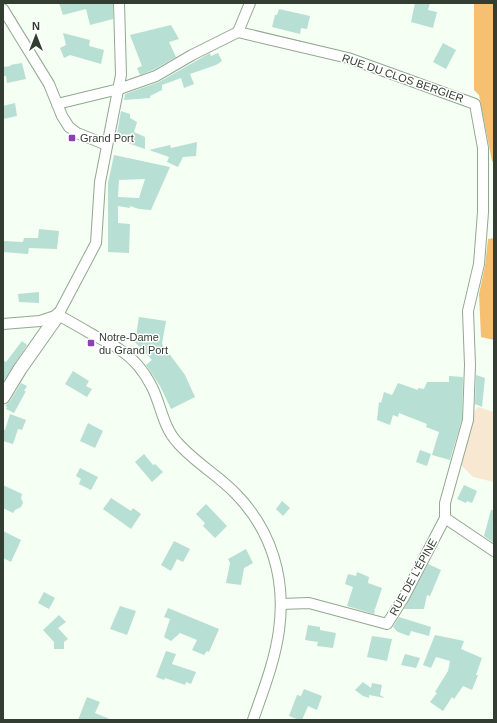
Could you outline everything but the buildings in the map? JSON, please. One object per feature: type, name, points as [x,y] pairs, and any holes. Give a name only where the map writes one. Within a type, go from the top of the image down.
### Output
[{"type":"street","points":[[3,397],[20,369],[58,315],[96,242],[100,182],[121,75],[119,3]]},
{"type":"street","points":[[57,104],[119,89],[156,76],[192,55],[238,32],[250,3]]},
{"type":"street","points":[[3,9],[49,84],[62,116],[69,127],[77,133],[107,145]]},
{"type":"street","name":"RUE DU CLOS BERGIER","points":[[238,32],[348,58],[475,104],[484,148],[484,212],[479,264],[468,311],[470,365],[468,420],[445,503],[445,518]]},
{"type":"street","points":[[3,324],[40,321],[58,315],[119,349],[140,368],[153,389],[164,421],[176,442],[236,493],[252,513],[267,536],[278,568],[281,604],[279,630],[270,669],[253,720]]},
{"type":"street","points":[[445,518],[494,551]]},
{"type":"street","name":"RUE DE L'ÉPINE","points":[[281,604],[309,603],[387,624],[404,597],[445,518]]},
{"type":"shaded area","points":[[474,3],[494,3],[494,163],[492,161],[479,95],[474,90]]},
{"type":"shaded area","points":[[494,238],[494,340],[481,337],[479,294],[485,266],[488,239]]},
{"type":"shaded area","points":[[478,407],[494,412],[494,482],[473,477],[460,464],[472,414]]},
{"type":"place","name":"Grand Port","points":[[72,138]]},
{"type":"place","name":"Notre-Dame du Grand Port","points":[[91,343]]}]
